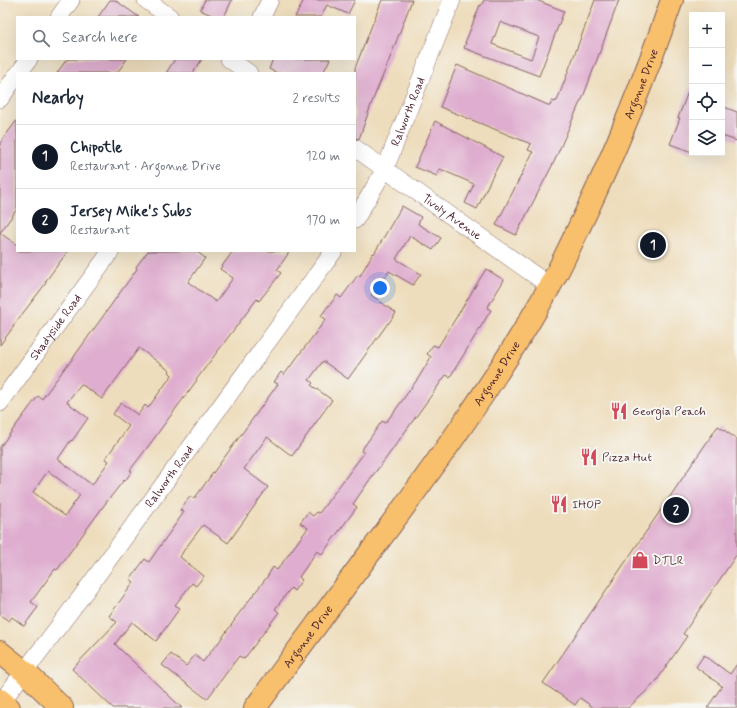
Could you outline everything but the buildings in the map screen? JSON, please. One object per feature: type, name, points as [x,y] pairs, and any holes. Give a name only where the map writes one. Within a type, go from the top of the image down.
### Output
[{"type":"main road","name":"Argonne Drive","points":[[255,708],[449,444],[503,363],[550,286],[616,147],[652,58],[672,0]]},
{"type":"main road","points":[[0,652],[25,672],[62,708]]},
{"type":"street","points":[[60,16],[71,0]]},
{"type":"street","points":[[146,0],[169,16]]},
{"type":"street","points":[[262,16],[270,0]]},
{"type":"street","name":"Ralworth Road","points":[[356,218],[385,169],[452,0]]},
{"type":"street","points":[[20,72],[28,60]]},
{"type":"street","points":[[0,99],[16,77]]},
{"type":"street","name":"Tivoly Avenue","points":[[356,149],[550,286]]},
{"type":"street","name":"Shadyside Road","points":[[0,403],[110,252]]},
{"type":"street","name":"Ralworth Road","points":[[4,703],[25,672],[333,252]]},
{"type":"place","name":"Chipotle","points":[[653,245]]},
{"type":"place","name":"Georgia Peach","points":[[619,411]]},
{"type":"place","name":"Pizza Hut","points":[[589,457]]},
{"type":"place","name":"IHOP","points":[[559,504]]},
{"type":"place","name":"Jersey Mike's Subs","points":[[676,510]]},
{"type":"place","name":"DTLR","points":[[640,560]]}]
